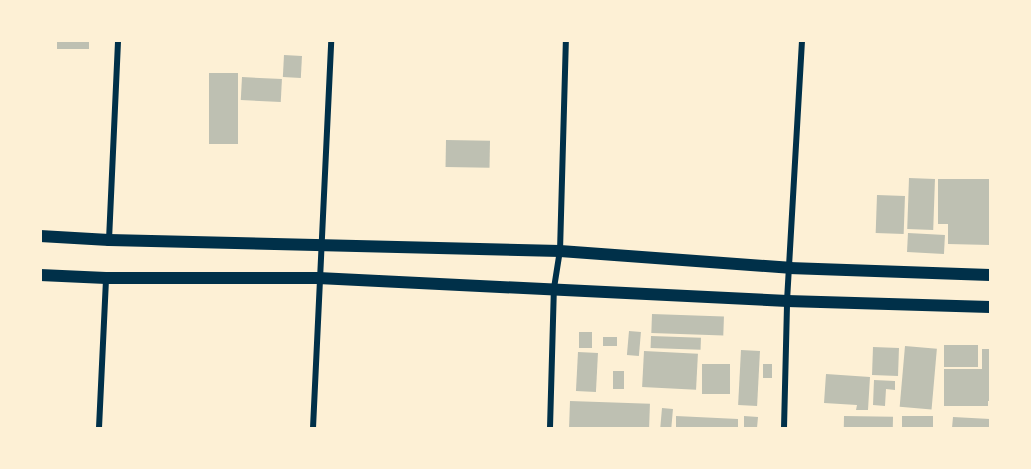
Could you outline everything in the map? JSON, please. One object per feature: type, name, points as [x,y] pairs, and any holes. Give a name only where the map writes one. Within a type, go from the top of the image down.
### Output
[{"type":"main road","points":[[40,236],[109,240],[560,251],[789,268],[990,275]]},
{"type":"main road","points":[[40,275],[106,278],[318,278],[787,301],[990,307]]},
{"type":"street","points":[[109,240],[118,40]]},
{"type":"street","points":[[313,429],[318,278],[331,40]]},
{"type":"street","points":[[550,429],[554,288],[560,251],[566,40]]},
{"type":"street","points":[[784,429],[787,301],[802,40]]},
{"type":"street","points":[[99,429],[106,278]]},
{"type":"building","points":[[57,40],[89,40],[89,49],[57,49]]},
{"type":"building","points":[[284,55],[302,56],[301,78],[283,77]]},
{"type":"building","points":[[209,73],[238,73],[238,144],[209,144]]},
{"type":"building","points":[[242,77],[282,79],[281,102],[241,100]]},
{"type":"building","points":[[446,140],[490,141],[490,168],[446,167]]},
{"type":"building","points":[[909,178],[935,179],[933,230],[907,229]]},
{"type":"building","points":[[938,179],[990,179],[990,245],[948,244],[948,224],[938,224]]},
{"type":"building","points":[[877,195],[905,196],[904,234],[876,233]]},
{"type":"building","points":[[908,233],[945,235],[944,254],[907,252]]},
{"type":"building","points":[[652,314],[724,317],[723,336],[651,333]]},
{"type":"building","points":[[629,331],[641,332],[639,356],[627,355]]},
{"type":"building","points":[[579,332],[592,332],[592,348],[579,348]]},
{"type":"building","points":[[651,336],[701,338],[701,350],[651,348]]},
{"type":"building","points":[[603,337],[617,337],[617,346],[603,346]]},
{"type":"building","points":[[944,345],[978,345],[978,367],[944,367]]},
{"type":"building","points":[[905,346],[937,349],[932,410],[900,407]]},
{"type":"building","points":[[873,347],[899,348],[898,376],[872,375]]},
{"type":"building","points":[[982,349],[990,349],[990,401],[988,401],[988,406],[944,406],[944,369],[982,369]]},
{"type":"building","points":[[741,350],[760,351],[757,406],[738,405]]},
{"type":"building","points":[[644,351],[698,354],[696,390],[642,387]]},
{"type":"building","points":[[578,352],[598,353],[596,392],[576,391]]},
{"type":"building","points":[[702,364],[730,364],[730,394],[702,394]]},
{"type":"building","points":[[763,364],[772,364],[772,378],[763,378]]},
{"type":"building","points":[[613,371],[624,371],[624,389],[613,389]]},
{"type":"building","points":[[826,374],[870,377],[868,410],[856,410],[857,405],[824,403]]},
{"type":"building","points":[[874,380],[895,381],[895,390],[886,389],[885,406],[873,405]]},
{"type":"building","points":[[570,401],[650,404],[649,428],[569,428]]},
{"type":"building","points":[[662,408],[673,409],[671,428],[660,428]]},
{"type":"building","points":[[676,416],[738,419],[738,428],[676,428]]},
{"type":"building","points":[[744,416],[758,417],[757,428],[744,428]]},
{"type":"building","points":[[844,416],[893,417],[893,428],[844,428]]},
{"type":"building","points":[[902,416],[933,416],[933,428],[902,428]]},
{"type":"building","points":[[953,417],[990,419],[990,428],[952,428]]}]
